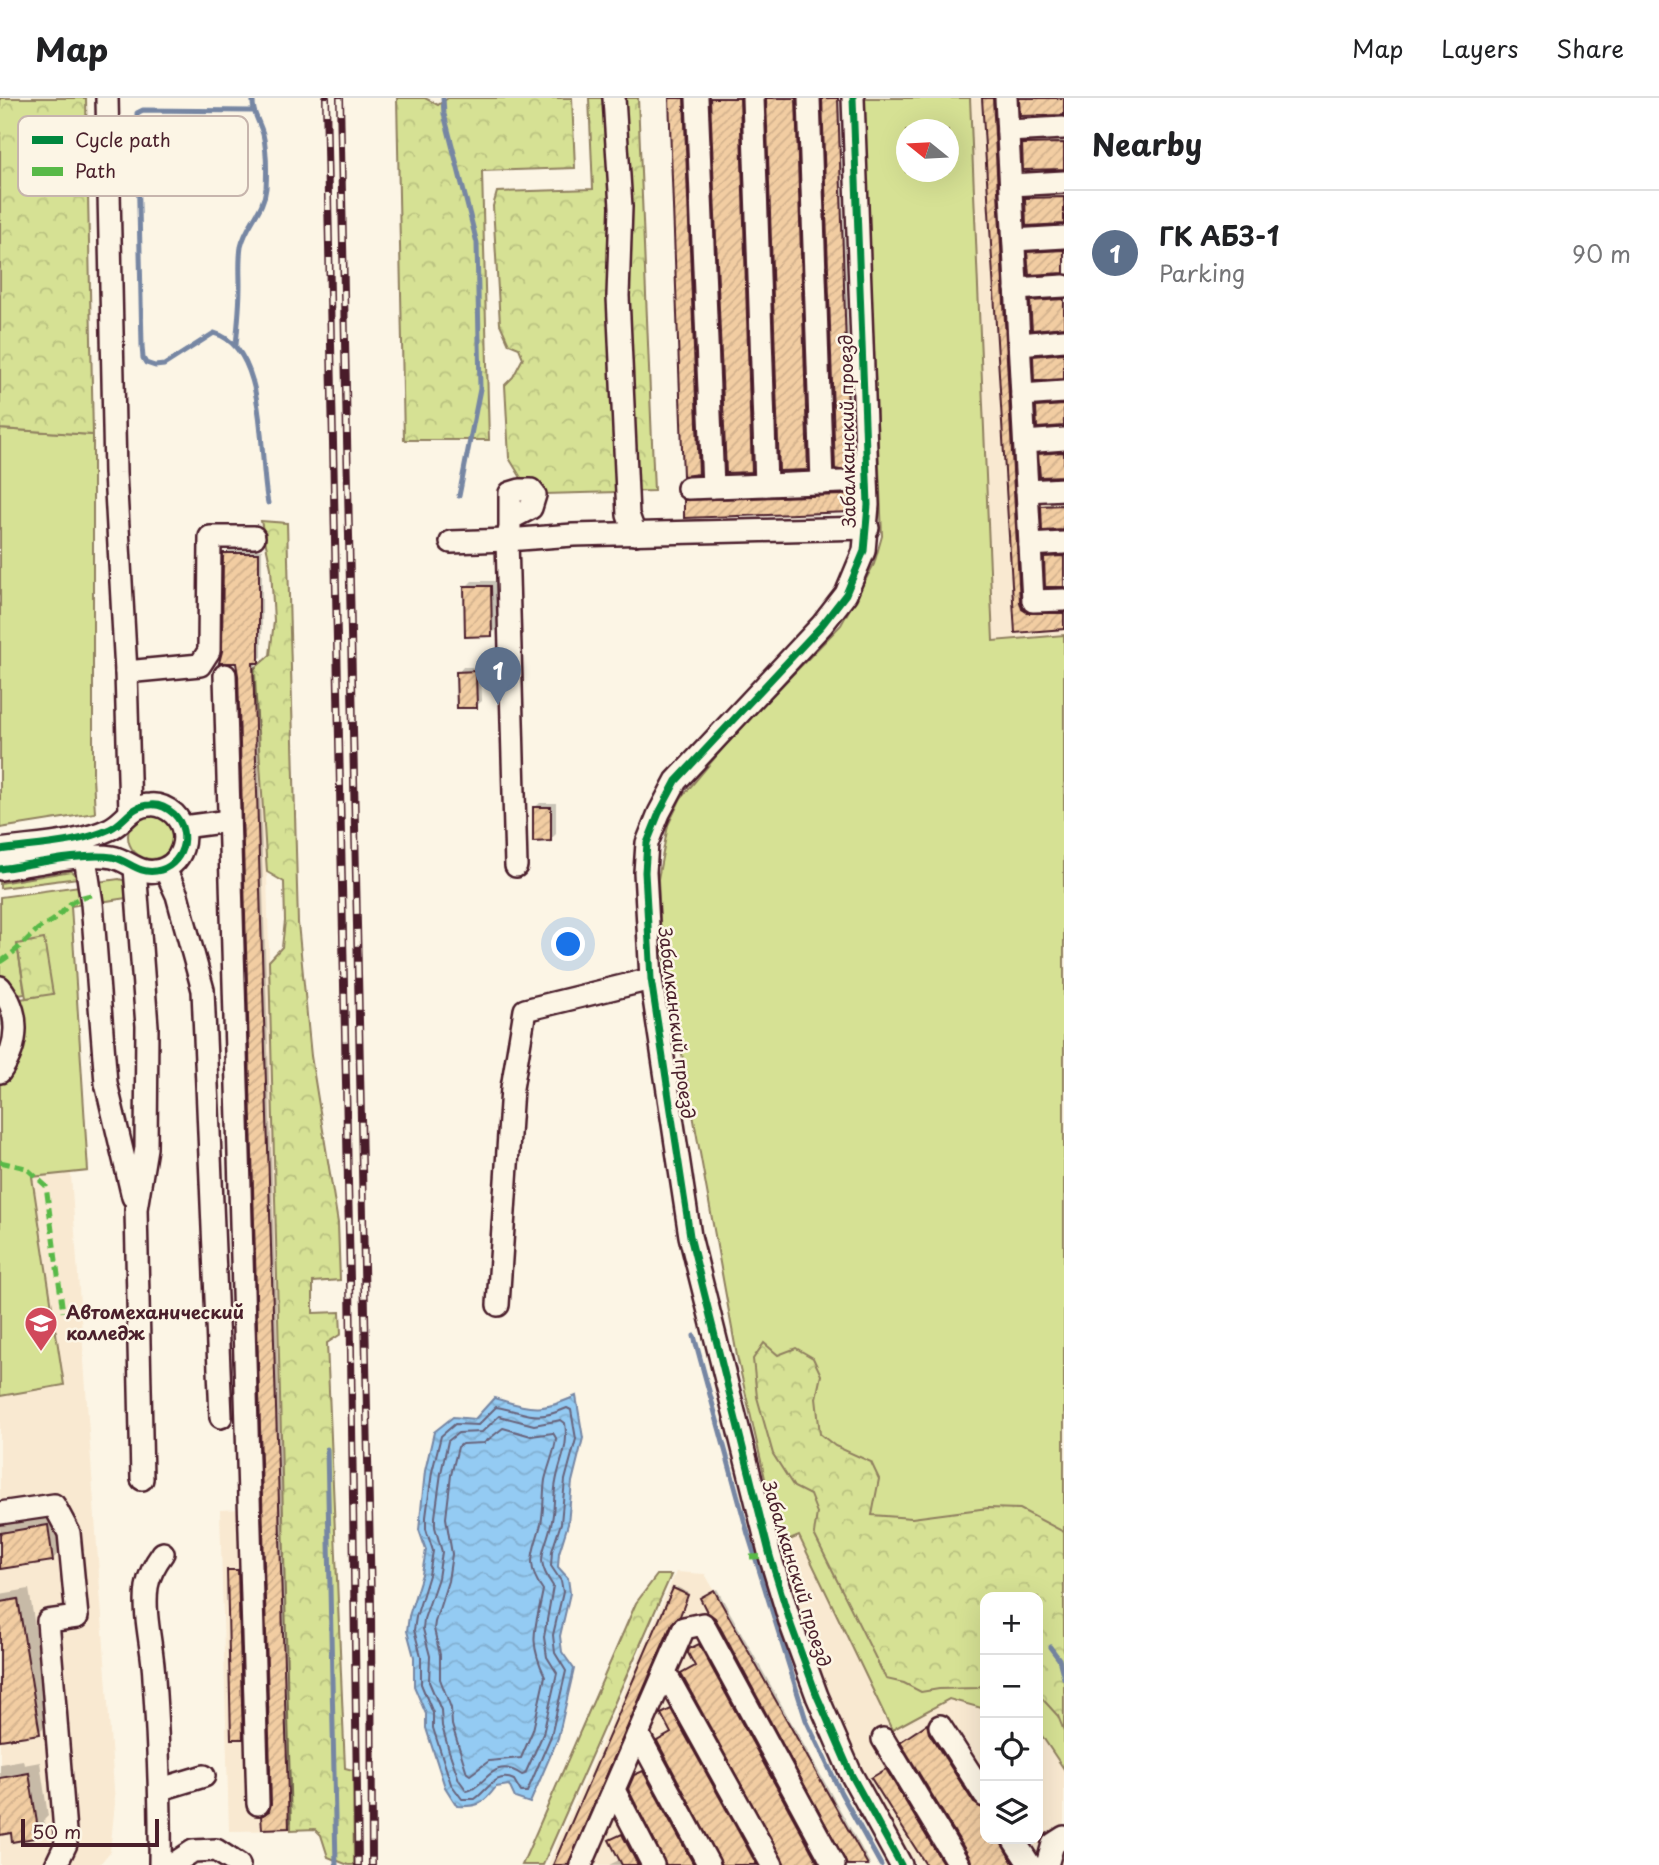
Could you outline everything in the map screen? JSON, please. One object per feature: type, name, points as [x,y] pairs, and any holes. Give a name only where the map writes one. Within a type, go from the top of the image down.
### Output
[{"type":"street","points":[[107,98],[107,116]]},
{"type":"street","points":[[614,98],[621,207],[618,296],[628,515],[635,534]]},
{"type":"street","points":[[697,98],[713,487]]},
{"type":"street","points":[[753,98],[766,485]]},
{"type":"street","points":[[688,488],[832,483],[809,98]]},
{"type":"street","name":"Забалканский проезд","points":[[853,98],[868,528],[864,551],[846,594],[822,625],[676,782],[659,813],[648,843],[645,872],[651,979],[690,1236],[770,1556],[817,1696],[851,1774],[901,1865]]},
{"type":"street","points":[[1006,98],[1033,600],[1064,600]]},
{"type":"street","points":[[1008,131],[1063,128]]},
{"type":"street","points":[[1011,185],[1064,182]]},
{"type":"street","points":[[109,196],[115,473],[126,672],[130,811]]},
{"type":"street","points":[[1014,240],[1064,237]]},
{"type":"street","points":[[1016,289],[1064,286]]},
{"type":"street","points":[[1020,344],[1064,340]]},
{"type":"street","points":[[1022,395],[1064,392]]},
{"type":"street","points":[[1024,442],[1064,439]]},
{"type":"street","points":[[1027,491],[1064,489]]},
{"type":"street","points":[[450,542],[508,530],[573,535],[868,528]]},
{"type":"street","points":[[508,530],[516,866]]},
{"type":"street","points":[[126,672],[200,665],[209,651],[210,537],[254,537]]},
{"type":"street","points":[[1030,545],[1064,544]]},
{"type":"street","points":[[225,675],[258,1804]]},
{"type":"street","points":[[0,850],[105,832],[120,824],[130,811],[139,806],[160,806],[170,810],[183,827],[184,847],[180,856],[165,869],[145,872],[111,856],[0,869]]},
{"type":"street","points":[[183,827],[229,821]]},
{"type":"street","points":[[85,857],[92,903],[106,1083],[136,1209]]},
{"type":"street","points":[[135,868],[147,1026],[146,1148],[136,1209],[142,1479]]},
{"type":"street","points":[[165,869],[177,895],[203,990],[221,1417]]},
{"type":"street","points":[[498,1305],[512,1088],[525,1010],[651,979]]},
{"type":"street","points":[[0,987],[10,1001],[15,1021],[10,1058],[0,1072]]},
{"type":"street","points":[[0,1513],[54,1505],[69,1533],[77,1617],[48,1621],[66,1844],[56,1865]]},
{"type":"street","points":[[160,1865],[161,1789],[152,1645],[146,1605],[153,1566],[163,1553]]},
{"type":"street","points":[[581,1865],[684,1628],[703,1624],[834,1865]]},
{"type":"street","points":[[665,1672],[772,1865]]},
{"type":"street","points":[[940,1726],[980,1788]]},
{"type":"street","points":[[638,1734],[709,1865]]},
{"type":"street","points":[[883,1739],[959,1865]]},
{"type":"street","points":[[161,1789],[204,1776]]},
{"type":"street","points":[[614,1790],[653,1865]]},
{"type":"street","points":[[1046,1865],[1053,1844],[1064,1837]]},
{"type":"street","points":[[1016,1844],[1030,1865]]},
{"type":"street","points":[[172,1865],[193,1850],[216,1850],[239,1865]]},
{"type":"shaded area","points":[[970,98],[1064,98],[1064,635],[993,642]]},
{"type":"shaded area","points":[[254,669],[267,872],[291,1830],[229,1831],[220,1510],[243,1509],[217,670]]},
{"type":"shaded area","name":"Автомеханический колледж","points":[[66,1104],[115,1803],[110,1852],[99,1865],[0,1865],[0,1115]]},
{"type":"shaded area","points":[[799,1535],[891,1730],[949,1699],[980,1708],[980,1844],[1043,1844],[1043,1738],[1064,1769],[1064,1865],[917,1865],[862,1778],[813,1656],[779,1544]]},
{"type":"shaded area","points":[[676,1572],[705,1574],[870,1865],[548,1865]]},
{"type":"green space","points":[[0,98],[86,98],[86,116],[18,116],[18,196],[88,196],[93,435],[0,429]]},
{"type":"green space","points":[[397,98],[425,98],[438,105],[448,98],[572,98],[575,168],[482,171],[489,440],[404,440]]},
{"type":"green space","points":[[589,98],[638,98],[654,491],[545,494],[526,486],[509,458],[505,385],[513,377],[523,358],[519,348],[509,344],[500,324],[493,206],[497,192],[593,189]]},
{"type":"green space","points":[[863,98],[970,98],[993,641],[1064,635],[1064,1769],[1043,1738],[1043,1592],[980,1592],[980,1708],[949,1699],[892,1730],[799,1536],[780,1544],[737,1356],[661,939],[658,879],[668,825],[681,798],[734,735],[841,625],[874,564],[882,536]]},
{"type":"green space","points":[[0,429],[93,435],[95,813],[0,828]]},
{"type":"green space","points":[[261,521],[287,523],[298,923],[311,1056],[338,1223],[340,1280],[313,1282],[313,1313],[340,1312],[341,1334],[327,1343],[345,1768],[353,1770],[354,1865],[328,1857],[321,1835],[315,1829],[291,1830],[269,961],[282,947],[285,921],[284,882],[267,872],[254,669],[270,655],[274,621],[271,568]]},
{"type":"green space","points":[[151,813],[167,820],[174,836],[167,852],[151,859],[135,852],[128,836],[135,820]]},
{"type":"green space","points":[[71,871],[78,878],[0,888],[0,883]]},
{"type":"green space","points":[[119,879],[129,882],[133,897],[100,902],[97,882]]},
{"type":"green space","points":[[79,886],[83,904],[71,906],[88,1171],[32,1177],[64,1385],[0,1396],[0,1082],[15,1000],[53,993],[17,944],[25,994],[13,996],[0,978],[0,897]]},
{"type":"green space","points":[[44,939],[53,994],[26,998],[17,944]]},
{"type":"green space","points":[[764,1343],[778,1355],[796,1348],[813,1358],[821,1375],[816,1398],[820,1434],[835,1446],[871,1462],[879,1479],[872,1515],[912,1518],[988,1508],[1020,1509],[1064,1532],[1064,1731],[1058,1716],[1043,1700],[1043,1592],[980,1592],[980,1686],[977,1688],[921,1692],[904,1683],[886,1679],[814,1534],[817,1513],[810,1495],[794,1487],[773,1454],[757,1397],[753,1359]]},
{"type":"green space","points":[[657,1575],[671,1575],[543,1865],[522,1865],[636,1603]]},
{"type":"water","points":[[576,1396],[583,1438],[572,1482],[568,1524],[559,1553],[558,1567],[568,1578],[570,1593],[560,1636],[562,1652],[574,1669],[558,1738],[530,1803],[515,1798],[509,1785],[496,1787],[480,1803],[457,1806],[445,1787],[426,1728],[426,1714],[414,1686],[414,1657],[407,1631],[426,1550],[419,1530],[425,1471],[434,1432],[453,1417],[475,1419],[494,1398],[535,1408]]},
{"type":"building","points":[[669,98],[684,98],[699,474],[683,476]]},
{"type":"building","points":[[710,98],[740,98],[752,472],[726,473]]},
{"type":"building","points":[[766,98],[796,98],[808,470],[779,471]]},
{"type":"building","points":[[822,98],[838,98],[850,472],[835,469]]},
{"type":"building","points":[[982,98],[993,98],[1020,602],[1022,609],[1028,613],[1064,613],[1064,629],[1015,633]]},
{"type":"building","points":[[1019,98],[1064,98],[1064,115],[1020,116]]},
{"type":"building","points":[[1064,143],[1064,169],[1023,170],[1022,144]]},
{"type":"building","points":[[1064,197],[1064,224],[1026,226],[1025,198]]},
{"type":"building","points":[[1064,250],[1064,273],[1029,275],[1027,252]]},
{"type":"building","points":[[1064,299],[1064,327],[1032,330],[1030,301]]},
{"type":"building","points":[[1064,353],[1064,379],[1034,381],[1033,356]]},
{"type":"building","points":[[1064,405],[1064,426],[1037,428],[1036,407]]},
{"type":"building","points":[[1064,452],[1064,476],[1040,477],[1038,454]]},
{"type":"building","points":[[851,491],[851,512],[684,518],[684,500],[843,495]]},
{"type":"building","points":[[1064,505],[1064,530],[1042,531],[1041,506]]},
{"type":"building","points":[[223,553],[259,553],[259,663],[253,663],[289,1828],[262,1829],[261,1816],[269,1811],[271,1804],[238,675],[236,663],[219,663],[222,651]]},
{"type":"building","points":[[1064,556],[1064,587],[1045,587],[1044,557]]},
{"type":"building","points":[[464,586],[491,586],[492,636],[465,637]]},
{"type":"building","points":[[476,671],[477,708],[457,708],[456,672]]},
{"type":"building","points":[[533,807],[551,807],[551,841],[533,842]]},
{"type":"building","points":[[48,1525],[53,1561],[0,1569],[0,1533]]},
{"type":"building","points":[[227,1570],[238,1570],[243,1739],[231,1739]]},
{"type":"building","points":[[673,1588],[688,1595],[680,1616],[672,1623],[568,1865],[553,1865]]},
{"type":"building","points":[[714,1590],[868,1865],[847,1865],[715,1618],[707,1612],[700,1598]]},
{"type":"building","points":[[18,1599],[40,1734],[0,1740],[0,1602]]},
{"type":"building","points":[[699,1644],[819,1865],[785,1865],[681,1674],[695,1666],[688,1653],[689,1649]]},
{"type":"building","points":[[671,1709],[757,1865],[722,1865],[657,1741],[671,1733],[661,1714]]},
{"type":"building","points":[[927,1724],[929,1733],[974,1803],[980,1806],[980,1844],[1002,1844],[1014,1865],[972,1865],[900,1742]]},
{"type":"building","points":[[886,1769],[944,1865],[926,1865],[871,1778]]},
{"type":"building","points":[[643,1771],[694,1865],[666,1865],[628,1789],[634,1775]]},
{"type":"building","points":[[29,1773],[38,1829],[33,1830],[34,1838],[12,1842],[11,1833],[0,1835],[0,1778]]},
{"type":"building","points":[[622,1834],[638,1865],[622,1865],[609,1840]]},
{"type":"waterway","points":[[236,345],[241,247],[262,204],[266,188],[265,147],[253,98]]},
{"type":"waterway","points":[[443,98],[444,114],[477,243],[480,389],[459,496]]},
{"type":"waterway","points":[[137,116],[137,113],[143,110],[252,111]]},
{"type":"waterway","points":[[139,196],[143,358],[146,363],[164,365],[214,333],[232,343],[244,360],[253,382],[268,503]]},
{"type":"waterway","points":[[694,1336],[748,1534],[806,1720],[841,1793],[881,1865]]},
{"type":"waterway","points":[[327,1449],[336,1865]]},
{"type":"waterway","points":[[1050,1647],[1059,1659],[1064,1678]]},
{"type":"railway","points":[[326,98],[350,1280],[358,1865]]},
{"type":"railway","points":[[340,98],[371,1605],[372,1865]]},
{"type":"marked path","points":[[0,962],[37,930],[54,920],[71,903],[91,895]]},
{"type":"marked path","points":[[0,1162],[26,1168],[46,1186],[63,1312]]},
{"type":"marked path","points":[[750,1557],[770,1556]]},
{"type":"cycle path","points":[[853,98],[868,505],[864,551],[846,594],[822,625],[676,781],[647,843],[645,872],[651,979],[690,1236],[770,1556],[817,1696],[851,1774],[901,1865]]},
{"type":"cycle path","points":[[0,850],[70,841],[98,834],[115,826],[138,808],[150,805],[163,807],[174,814],[180,822],[184,839],[179,856],[173,863],[156,871],[144,871],[118,859],[101,856],[0,869]]},
{"type":"place","name":"ГК АБЗ-1","points":[[498,705]]},
{"type":"place","name":"Автомеханический колледж","points":[[41,1353]]}]
